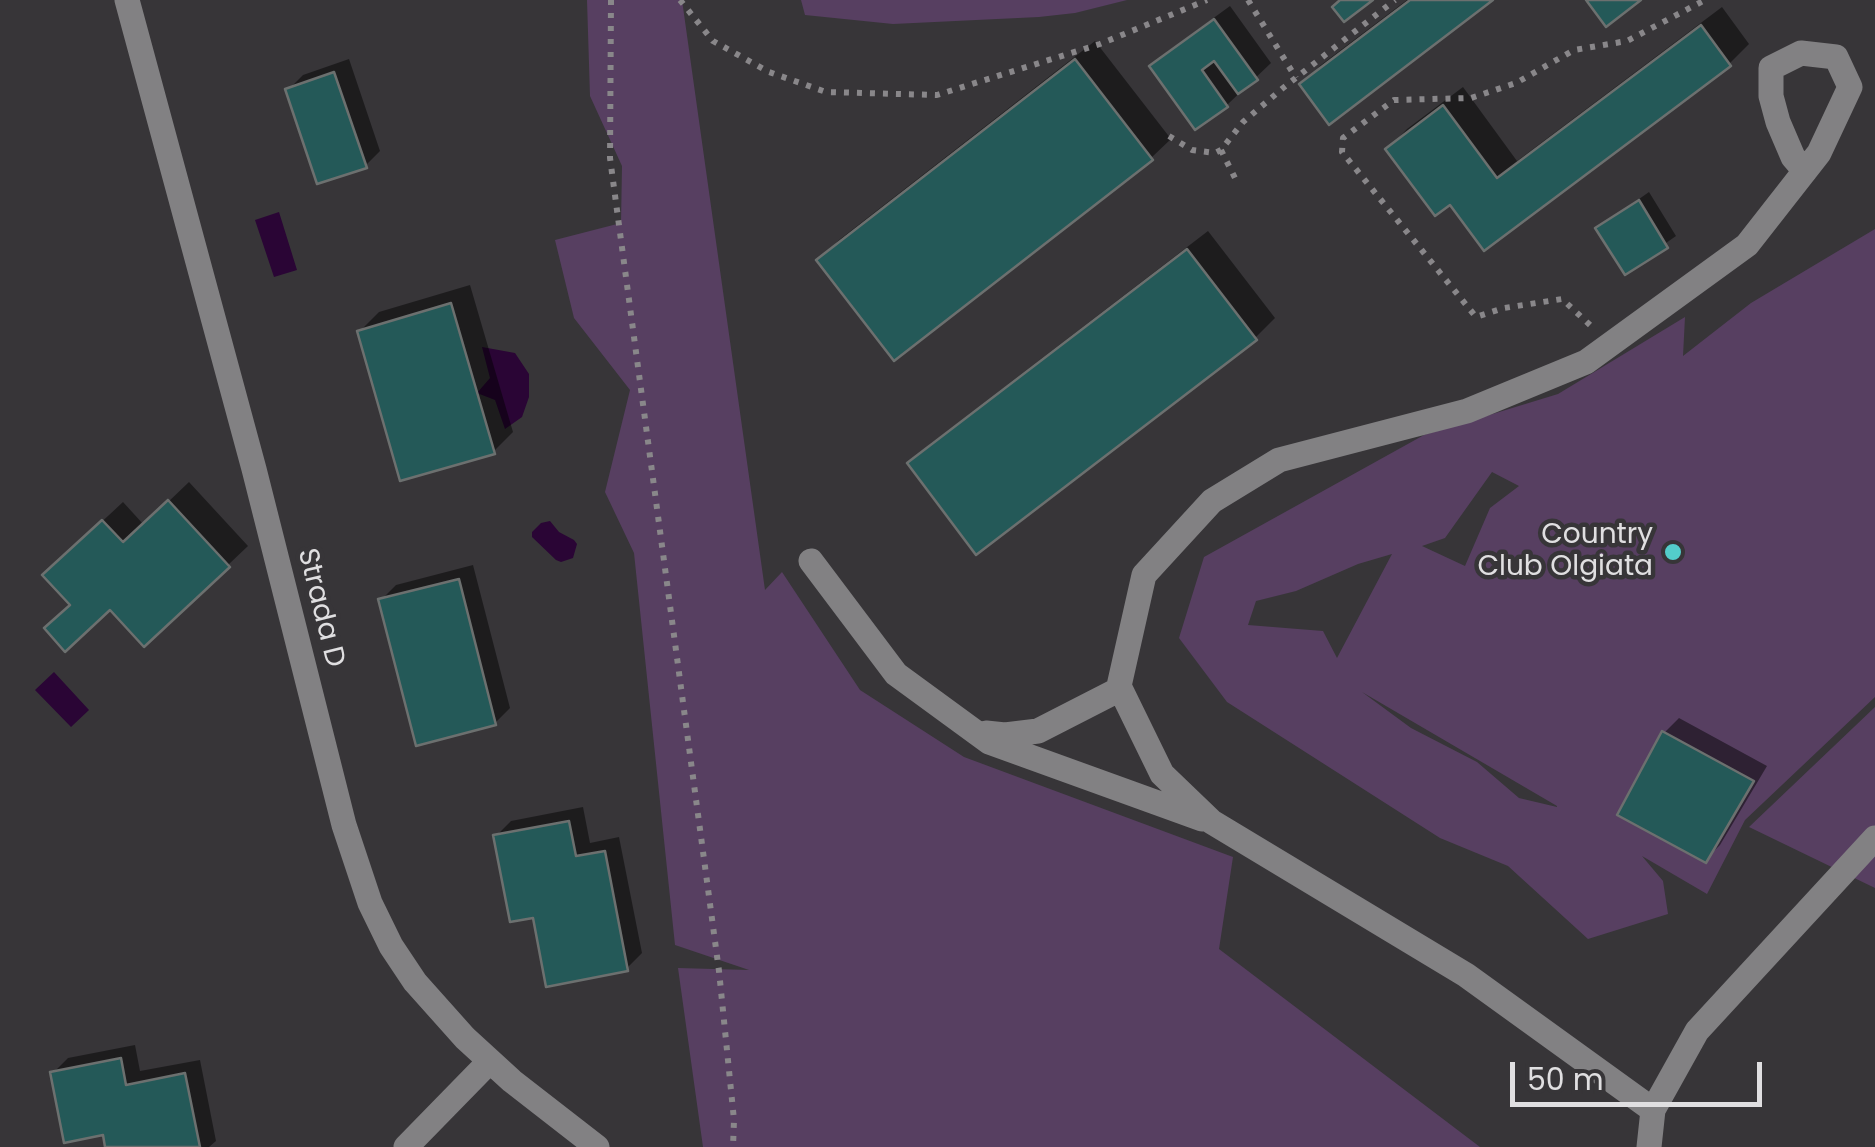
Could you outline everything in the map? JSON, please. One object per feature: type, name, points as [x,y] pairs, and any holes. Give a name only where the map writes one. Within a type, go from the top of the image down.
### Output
[{"type":"street","name":"Strada D","points":[[127,0],[254,469],[355,866],[391,946],[415,982],[465,1038],[597,1147]]},
{"type":"street","points":[[1212,822],[1162,774],[1120,689],[1144,575],[1212,500],[1279,460],[1466,411],[1586,362],[1747,245],[1805,171]]},
{"type":"street","points":[[811,561],[896,674],[989,742],[1212,822],[1466,975],[1653,1110]]},
{"type":"street","points":[[975,732],[1004,736],[1038,731],[1120,689]]},
{"type":"street","points":[[1038,731],[1036,746],[1048,763]]},
{"type":"street","points":[[1649,1147],[1653,1110],[1697,1030],[1875,838]]},
{"type":"street","points":[[406,1147],[490,1060]]},
{"type":"path","points":[[612,0],[610,158],[719,971],[734,1120],[733,1147]]},
{"type":"path","points":[[680,0],[713,41],[769,72],[826,92],[937,95],[1100,44],[1207,0]]},
{"type":"path","points":[[1248,0],[1296,78]]},
{"type":"path","points":[[1169,136],[1192,150],[1221,150],[1243,122],[1396,0]]},
{"type":"path","points":[[1611,344],[1562,299],[1504,308],[1476,317],[1342,152],[1343,138],[1394,100],[1471,98],[1516,83],[1574,50],[1627,41],[1705,0]]},
{"type":"path","points":[[1221,150],[1235,178]]},
{"type":"shaded area","points":[[587,0],[682,0],[765,590],[782,572],[860,690],[964,757],[1233,857],[1219,949],[1480,1147],[703,1147],[678,968],[749,970],[675,945],[634,553],[605,492],[630,390],[574,318],[555,240],[621,223],[622,166],[590,96]]},
{"type":"shaded area","points":[[801,0],[1127,0],[1039,17],[893,24],[805,15]]},
{"type":"shaded area","points":[[279,212],[297,270],[274,277],[255,220]]},
{"type":"shaded area","name":"Country Club Olgiata","points":[[1875,229],[1875,697],[1745,820],[1707,894],[1642,856],[1663,881],[1668,914],[1588,939],[1508,866],[1440,838],[1227,702],[1179,638],[1204,557],[1424,435],[1558,394],[1685,317],[1683,356],[1751,303]],"holes":[[[1492,472],[1519,486],[1490,508],[1465,566],[1422,546],[1445,538]],[[1392,554],[1337,658],[1323,631],[1248,625],[1256,601],[1296,591]],[[1362,692],[1557,807],[1519,798],[1477,762],[1411,728]]]},
{"type":"shaded area","points":[[482,347],[515,353],[529,374],[529,397],[522,417],[505,429],[495,400],[477,393],[490,378]]},
{"type":"shaded area","points":[[550,521],[577,544],[573,558],[556,560],[532,537],[541,523]]},
{"type":"shaded area","points":[[54,672],[89,710],[71,727],[35,690]]},
{"type":"shaded area","points":[[1875,707],[1875,888],[1749,827]]},
{"type":"building","points":[[1340,0],[1373,0],[1344,22],[1332,7]]},
{"type":"building","points":[[1410,0],[1493,0],[1329,125],[1299,84]]},
{"type":"building","points":[[1586,0],[1641,0],[1606,27]]},
{"type":"building","points":[[1214,19],[1258,80],[1238,94],[1214,61],[1202,70],[1228,107],[1195,130],[1149,66]]},
{"type":"building","points":[[1701,25],[1731,66],[1484,251],[1450,205],[1435,216],[1385,149],[1443,105],[1497,178]]},
{"type":"building","points":[[1075,59],[1153,160],[894,361],[816,260]]},
{"type":"building","points":[[334,72],[367,168],[317,184],[285,89]]},
{"type":"building","points":[[1639,200],[1668,248],[1625,275],[1595,228]]},
{"type":"building","points":[[1187,249],[1257,340],[976,555],[907,463]]},
{"type":"building","points":[[451,303],[495,454],[400,481],[357,331]]},
{"type":"building","points":[[168,500],[230,567],[144,647],[110,610],[65,652],[44,628],[70,605],[42,575],[102,520],[123,542]]},
{"type":"building","points":[[459,579],[496,725],[416,746],[378,599]]},
{"type":"building","points":[[1662,731],[1754,781],[1706,863],[1617,815]]},
{"type":"building","points":[[569,821],[576,856],[605,851],[628,971],[546,987],[533,918],[510,922],[493,835]]},
{"type":"building","points":[[121,1058],[126,1085],[185,1073],[200,1147],[105,1147],[103,1135],[64,1143],[50,1072]]},
{"type":"place","name":"Country Club Olgiata","points":[[1673,552]]}]
